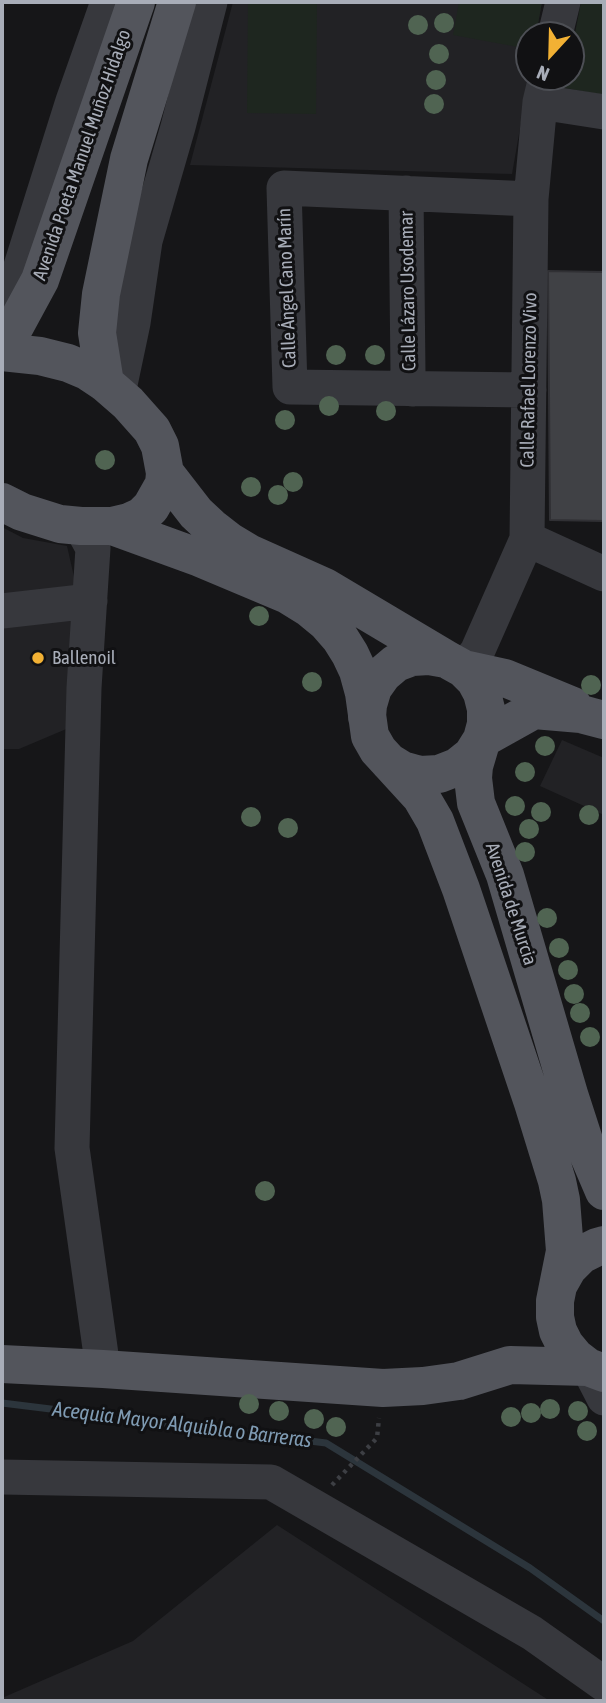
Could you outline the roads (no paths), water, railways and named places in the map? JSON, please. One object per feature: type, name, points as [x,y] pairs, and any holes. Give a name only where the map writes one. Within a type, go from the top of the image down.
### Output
[{"type":"main road","name":"Avenida Poeta Manuel Muñoz Hidalgo","points":[[2,342],[14,328],[40,280],[136,2]]},
{"type":"main road","points":[[112,388],[97,333],[101,295],[129,159],[177,2]]},
{"type":"main road","points":[[2,352],[60,361],[87,371],[112,388],[141,415],[152,430],[160,446],[165,473],[159,497],[142,516],[129,522],[96,526]]},
{"type":"main road","points":[[165,473],[196,513],[229,541],[249,553],[325,587],[455,664],[475,680],[482,693],[486,724],[482,739],[472,755],[457,767],[439,774],[420,775],[402,770],[389,762]]},
{"type":"main road","points":[[2,502],[42,519],[96,526],[212,563],[288,595],[326,622],[350,654],[358,671],[370,736],[378,750],[421,797],[435,821],[461,889],[557,1181],[565,1251],[557,1292],[555,1317],[558,1331],[575,1357],[600,1377]]},
{"type":"main road","points":[[367,720],[373,688],[383,674],[396,663],[412,657],[429,656],[505,678],[596,718]]},
{"type":"main road","points":[[482,739],[534,710],[596,718]]},
{"type":"main road","points":[[498,857],[492,786],[504,751],[514,737],[527,727],[556,716],[596,718]]},
{"type":"main road","name":"Avenida de Murcia","points":[[482,739],[474,766],[474,792],[480,815],[509,888],[569,1094],[589,1156],[604,1191]]},
{"type":"main road","points":[[510,1365],[557,1292],[568,1268],[581,1255],[604,1245]]},
{"type":"main road","points":[[2,1364],[383,1388],[459,1381],[510,1365],[600,1377]]},
{"type":"street","points":[[2,309],[15,285],[73,101],[108,2]]},
{"type":"street","points":[[112,388],[133,323],[145,241],[210,2]]},
{"type":"street","points":[[558,21],[563,2]]},
{"type":"street","name":"Calle Rafael Lorenzo Vivo","points":[[455,664],[477,652],[527,539],[531,199],[543,91]]},
{"type":"street","points":[[546,91],[604,112]]},
{"type":"street","name":"Calle Ángel Cano Marín","points":[[406,193],[284,188],[290,387],[412,389]]},
{"type":"street","points":[[406,193],[531,199]]},
{"type":"street","name":"Calle Lázaro Usodemar","points":[[406,193],[408,374],[412,389]]},
{"type":"street","points":[[412,389],[529,390]]},
{"type":"street","points":[[96,526],[84,688],[72,1148],[103,1369]]},
{"type":"street","points":[[527,539],[604,574]]},
{"type":"street","points":[[2,611],[90,601]]},
{"type":"street","points":[[2,1477],[271,1482],[531,1633],[604,1684]]},
{"type":"waterway","name":"Acequia Mayor Alquibla o Barreras","points":[[2,1403],[326,1443],[530,1568],[604,1621]]},
{"type":"place","name":"Ballenoil","points":[[38,658]]}]
